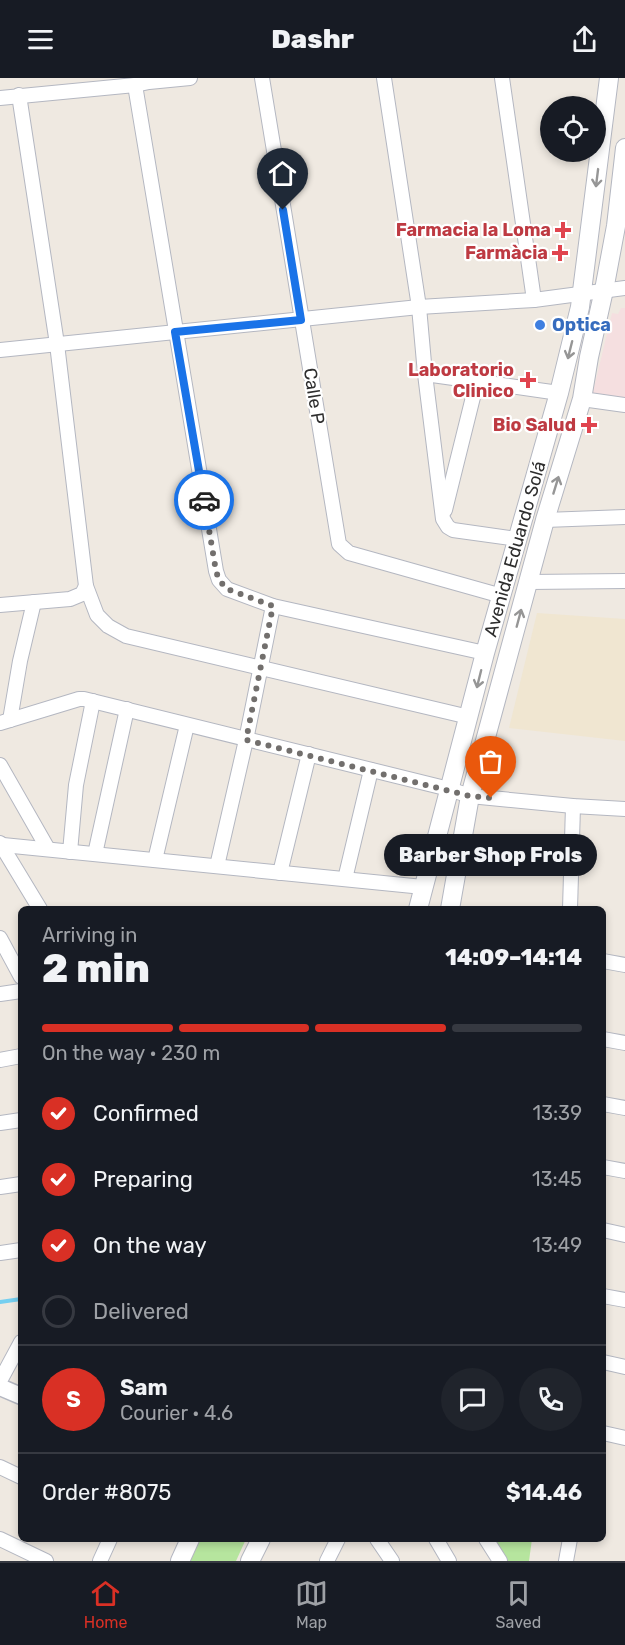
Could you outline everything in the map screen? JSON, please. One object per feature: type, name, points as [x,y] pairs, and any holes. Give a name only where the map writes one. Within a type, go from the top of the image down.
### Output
[{"type":"main road","name":"Avenida Eduardo Solá","points":[[419,906],[485,653],[559,393],[583,293],[609,78]]},
{"type":"main road","name":"Avenida Eduardo Solá","points":[[451,906],[470,796],[545,520],[582,399],[616,226],[625,148]]},
{"type":"main road","points":[[180,1561],[189,1542]]},
{"type":"main road","points":[[250,1561],[260,1542]]},
{"type":"street","points":[[0,98],[53,85],[190,78]]},
{"type":"street","name":"Calle P","points":[[262,78],[339,544],[349,553],[502,596]]},
{"type":"street","points":[[384,78],[419,307],[443,519],[453,530],[517,539]]},
{"type":"street","points":[[502,78],[534,300]]},
{"type":"street","points":[[144,82],[175,332],[219,580],[227,589],[273,606],[485,653]]},
{"type":"street","points":[[19,95],[57,344],[86,586],[97,615],[108,626],[126,636],[469,717]]},
{"type":"street","points":[[0,350],[419,307],[534,300],[625,288]]},
{"type":"street","points":[[425,374],[559,393]]},
{"type":"street","points":[[443,519],[477,381]]},
{"type":"street","points":[[582,399],[625,405]]},
{"type":"street","points":[[545,520],[625,517]]},
{"type":"street","points":[[529,582],[625,581]]},
{"type":"street","points":[[0,605],[70,599],[82,594],[86,586]]},
{"type":"street","points":[[5,722],[34,602]]},
{"type":"street","points":[[217,866],[246,740],[273,606]]},
{"type":"street","points":[[5,722],[79,699],[309,754],[470,796],[625,810]]},
{"type":"street","points":[[70,852],[76,785],[93,701]]},
{"type":"street","points":[[95,854],[128,710]]},
{"type":"street","points":[[154,860],[187,725]]},
{"type":"street","points":[[280,873],[309,754]]},
{"type":"street","points":[[0,765],[48,849]]},
{"type":"street","points":[[345,879],[371,770]]},
{"type":"street","points":[[570,906],[573,806]]},
{"type":"street","points":[[1,844],[423,887]]},
{"type":"street","points":[[1,844],[38,906]]},
{"type":"street","points":[[0,938],[18,971]]},
{"type":"street","points":[[606,962],[625,965]]},
{"type":"street","points":[[0,994],[18,991]]},
{"type":"street","points":[[606,1040],[625,1044]]},
{"type":"street","points":[[0,1060],[18,1057]]},
{"type":"street","points":[[606,1105],[625,1108]]},
{"type":"street","points":[[0,1123],[18,1120]]},
{"type":"street","points":[[606,1168],[625,1171]]},
{"type":"street","points":[[0,1187],[18,1185]]},
{"type":"street","points":[[606,1231],[625,1234]]},
{"type":"street","points":[[0,1253],[18,1250]]},
{"type":"street","points":[[606,1297],[625,1300]]},
{"type":"street","points":[[0,1381],[18,1348]]},
{"type":"street","points":[[606,1363],[625,1366]]},
{"type":"street","points":[[0,1387],[18,1395]]},
{"type":"street","points":[[606,1434],[625,1438]]},
{"type":"street","points":[[0,1467],[18,1476]]},
{"type":"street","points":[[0,1539],[46,1561]]},
{"type":"street","points":[[100,1561],[109,1542]]},
{"type":"street","points":[[327,1561],[336,1542]]},
{"type":"street","points":[[379,1542],[392,1561]]},
{"type":"street","points":[[438,1542],[449,1561]]},
{"type":"street","points":[[488,1542],[500,1561]]},
{"type":"street","points":[[566,1561],[569,1542]]},
{"type":"shaded area","points":[[621,308],[625,308],[625,400],[592,396],[612,313],[618,314]]},
{"type":"shaded area","points":[[537,613],[625,619],[625,741],[509,728]]},
{"type":"green space","points":[[197,1542],[245,1542],[236,1561],[188,1561]]},
{"type":"green space","points":[[492,1542],[532,1542],[529,1561],[503,1561]]},
{"type":"waterway","points":[[0,1302],[18,1299]]},
{"type":"way so far","points":[[204,500],[219,580],[227,589],[273,606],[246,740],[470,796],[491,798]]},
{"type":"place","name":"Farmacia la Loma","points":[[563,230]]},
{"type":"place","name":"Farmàcia","points":[[560,253]]},
{"type":"place","name":"Optica","points":[[540,325]]},
{"type":"place","name":"Laboratorio Clinico","points":[[528,380]]},
{"type":"place","name":"Bio Salud","points":[[589,425]]},
{"type":"place","name":"Barber Shop Frols","points":[[491,798]]},
{"type":"route","points":[[204,500],[175,332],[301,320],[283,210]]}]
